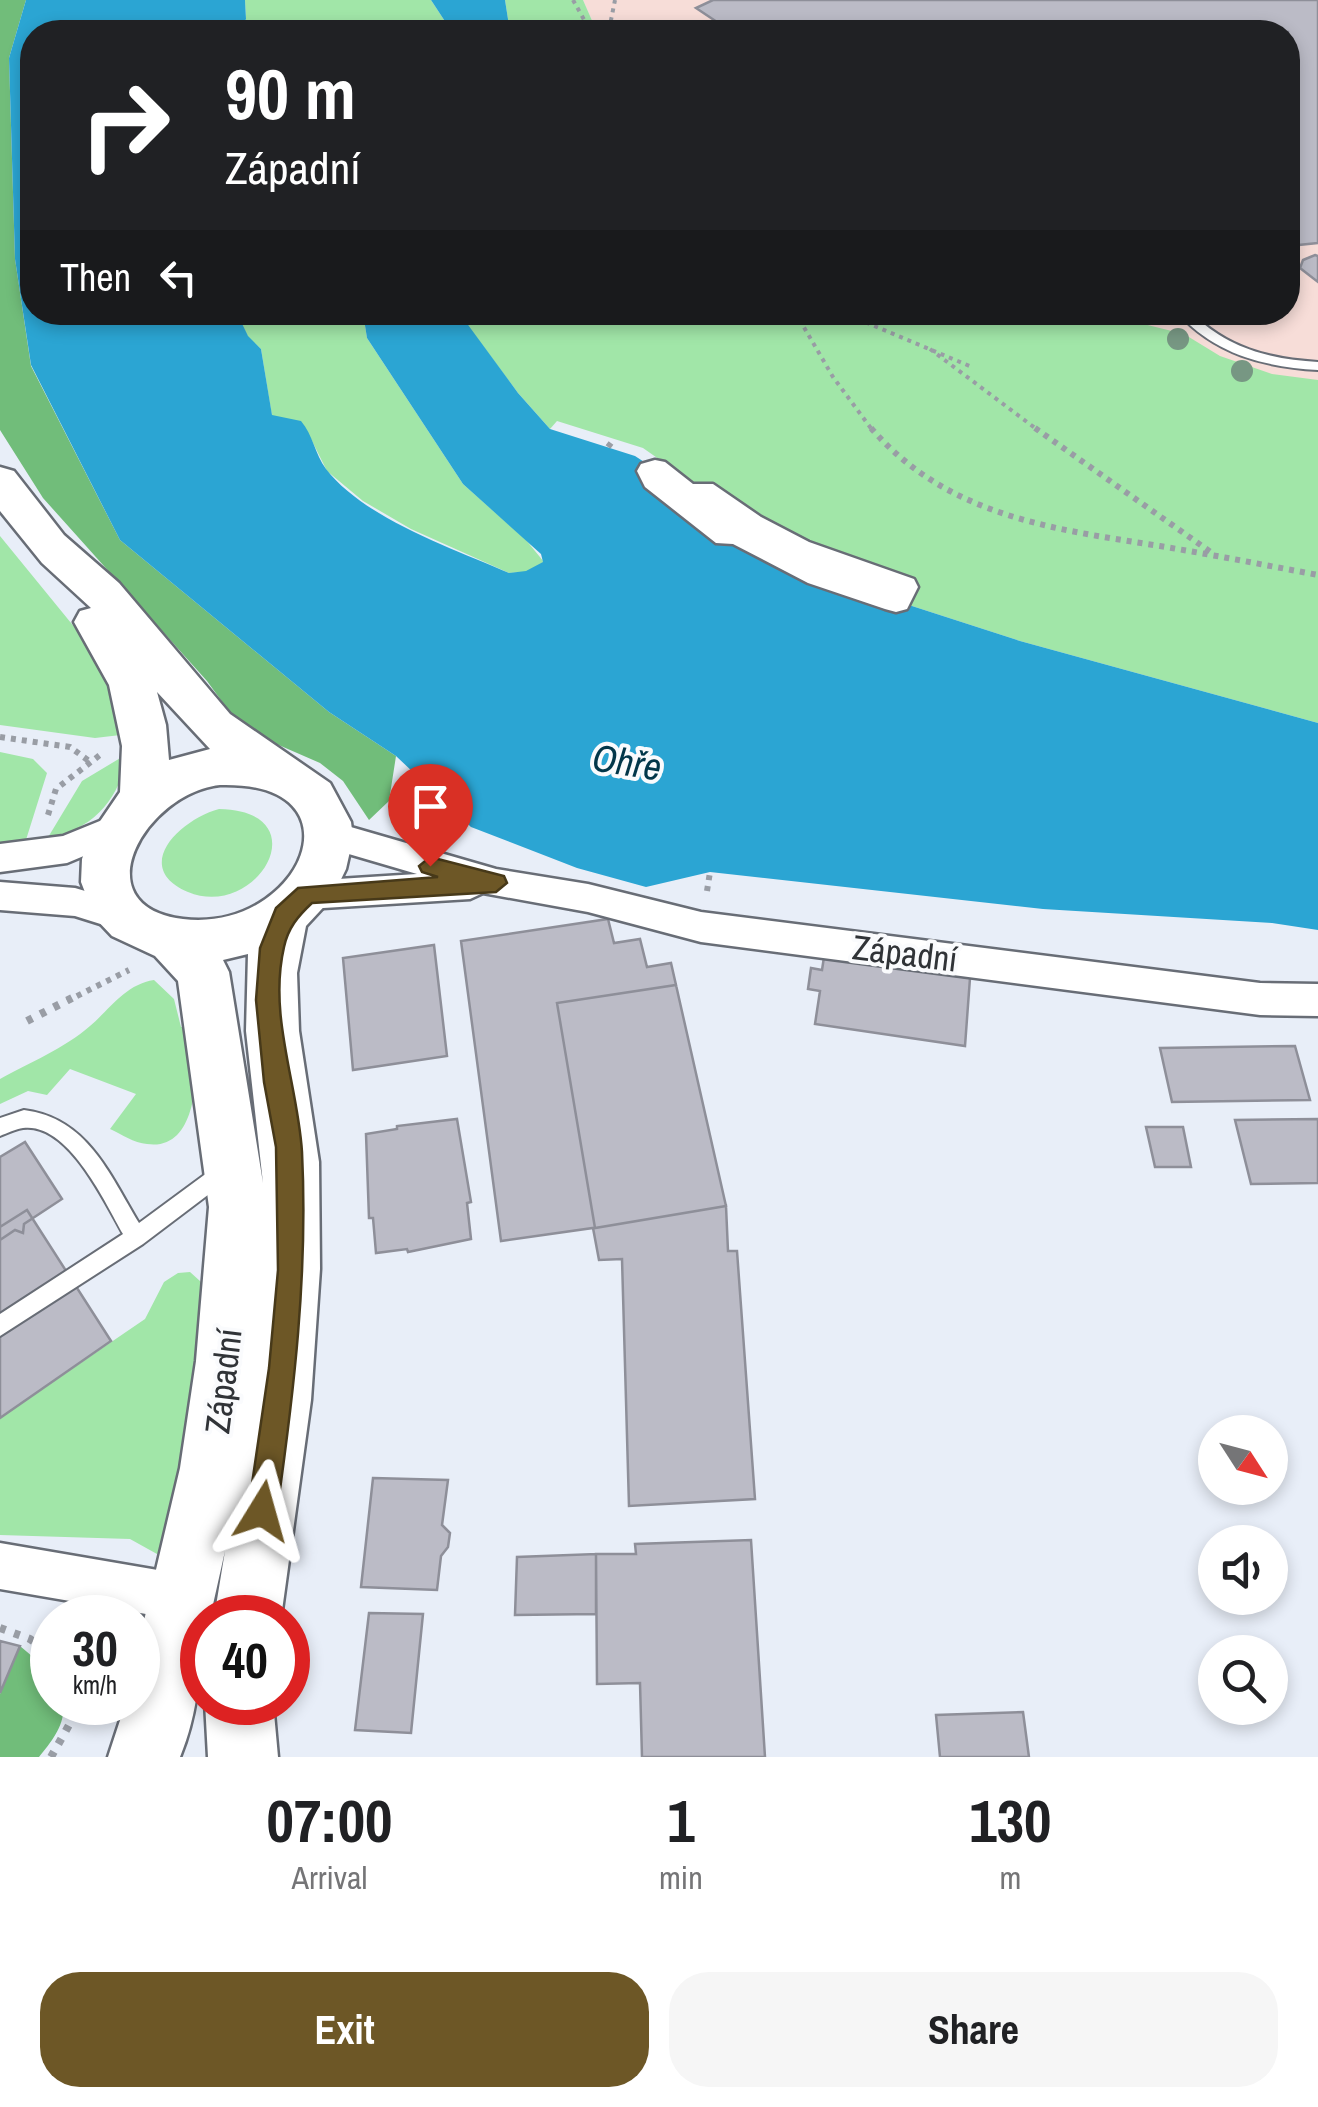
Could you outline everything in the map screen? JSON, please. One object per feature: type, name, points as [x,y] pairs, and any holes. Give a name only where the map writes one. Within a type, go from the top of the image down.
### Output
[{"type":"street","points":[[655,469],[692,498],[703,491],[746,524],[826,564],[902,587],[896,601],[818,576],[733,532],[726,536],[655,480],[651,472],[655,469]]},
{"type":"street","name":"Západní","points":[[0,482],[57,553],[86,574],[210,723],[272,770],[301,784],[321,807],[330,835],[324,866],[272,948],[268,1000],[276,1082],[289,1147],[291,1270],[283,1368],[251,1595]]},
{"type":"street","name":"Západní","points":[[57,553],[68,582],[112,647],[138,701],[149,760],[131,811],[109,840],[104,866],[109,893],[146,939],[226,940],[257,930],[296,905],[496,883]]},
{"type":"street","name":"Západní","points":[[0,858],[67,848],[131,811],[170,779],[200,768],[237,764],[272,770]]},
{"type":"street","name":"Západní","points":[[330,835],[496,883],[588,898],[701,926],[1260,1000],[1318,1000]]},
{"type":"street","name":"Západní","points":[[0,896],[54,898],[95,905],[203,972],[238,1207],[227,1361],[212,1468],[181,1595]]},
{"type":"street","points":[[0,1566],[180,1597]]},
{"type":"street","name":"Západní","points":[[143,1757],[154,1738],[180,1602]]},
{"type":"street","points":[[241,1725],[243,1757]]},
{"type":"lane","points":[[1199,325],[1225,347],[1259,358],[1318,366]]},
{"type":"lane","points":[[0,1127],[28,1117],[44,1119],[70,1133],[136,1236]]},
{"type":"lane","points":[[0,1326],[136,1236],[234,1164]]},
{"type":"path","points":[[802,325],[819,357],[864,420],[916,471],[960,497],[1004,516],[1059,530],[1318,575]]},
{"type":"path","points":[[871,325],[972,367]]},
{"type":"path","points":[[930,350],[1111,478],[1188,540],[1217,556]]},
{"type":"path","points":[[608,447],[614,439]]},
{"type":"path","points":[[0,737],[70,747],[88,760]]},
{"type":"path","points":[[27,1021],[146,939]]},
{"type":"path","points":[[0,1628],[30,1638]]},
{"type":"path","points":[[51,1757],[69,1725]]},
{"type":"shaded area","points":[[583,0],[1318,0],[1318,404],[1087,325],[1300,325],[1300,20],[592,20]]},
{"type":"green space","points":[[0,0],[26,0],[9,58],[15,259],[20,325],[25,325],[31,366],[120,540],[329,712],[396,756],[389,801],[369,820],[343,781],[320,763],[242,729],[207,681],[43,498],[0,430]]},
{"type":"green space","points":[[245,0],[431,0],[444,20],[246,20]]},
{"type":"green space","points":[[505,0],[583,0],[592,20],[508,20]]},
{"type":"green space","points":[[242,325],[365,325],[367,338],[463,484],[526,540],[544,562],[526,572],[509,573],[411,529],[363,501],[327,471],[311,439],[272,416],[261,349]]},
{"type":"green space","points":[[467,325],[1148,325],[1184,334],[1220,356],[1272,374],[1318,380],[1318,723],[1020,641],[819,576],[733,532],[663,462],[643,448],[557,421],[550,429]]},
{"type":"green space","points":[[0,536],[89,645],[111,681],[129,734],[95,738],[0,725]]},
{"type":"green space","points":[[0,752],[33,759],[47,773],[25,843],[0,845]]},
{"type":"green space","points":[[127,754],[118,785],[102,810],[78,828],[47,839],[82,781]]},
{"type":"green space","points":[[219,809],[250,814],[267,827],[272,844],[268,862],[255,879],[236,892],[213,897],[188,892],[171,882],[163,870],[162,857],[177,833],[204,814]]},
{"type":"green space","points":[[154,980],[174,999],[181,1027],[197,1026],[193,1100],[178,1134],[165,1143],[147,1144],[110,1129],[136,1094],[70,1069],[47,1095],[28,1091],[0,1104],[0,1079],[69,1041],[127,992]]},
{"type":"green space","points":[[190,1272],[210,1290],[208,1370],[165,1548],[157,1554],[130,1539],[0,1535],[0,1418],[145,1319],[164,1282],[178,1273]]},
{"type":"green space","points":[[20,1646],[30,1654],[30,1725],[60,1725],[39,1757],[0,1757],[0,1694]]},
{"type":"water","points":[[26,0],[245,0],[246,19],[246,20],[20,20]]},
{"type":"water","points":[[431,0],[505,0],[508,20],[444,20]]},
{"type":"water","points":[[20,20],[20,292],[15,259],[9,58]]},
{"type":"water","name":"Ohře","points":[[25,325],[243,325],[261,349],[272,415],[301,421],[322,463],[343,487],[386,517],[436,542],[509,573],[526,571],[543,562],[541,554],[463,484],[367,338],[365,325],[468,325],[550,429],[635,456],[819,576],[1020,641],[1318,723],[1318,930],[1272,923],[1043,909],[710,872],[646,887],[577,868],[471,827],[396,756],[329,712],[120,540],[31,365]]},
{"type":"building","points":[[713,0],[1318,0],[1318,243],[1300,245],[1300,20],[714,20],[696,8]]},
{"type":"building","points":[[1315,255],[1318,282],[1300,268],[1303,260]]},
{"type":"building","points":[[608,919],[614,943],[640,939],[647,967],[671,963],[676,985],[557,1003],[595,1228],[726,1206],[728,1251],[737,1251],[755,1499],[629,1506],[622,1259],[599,1260],[593,1228],[501,1241],[461,941]]},
{"type":"building","points":[[434,945],[447,1056],[353,1070],[343,958]]},
{"type":"building","points":[[824,957],[970,978],[965,1046],[815,1024],[820,991],[808,989],[811,968],[822,970]]},
{"type":"building","points":[[676,985],[726,1206],[595,1228],[557,1003]]},
{"type":"building","points":[[1295,1046],[1310,1100],[1172,1102],[1160,1048]]},
{"type":"building","points":[[457,1119],[471,1202],[467,1203],[471,1239],[408,1252],[407,1249],[376,1253],[373,1218],[369,1218],[366,1134]]},
{"type":"building","points":[[1318,1119],[1318,1183],[1251,1184],[1235,1120]]},
{"type":"building","points":[[1146,1127],[1183,1127],[1191,1167],[1155,1167]]},
{"type":"building","points":[[25,1142],[62,1199],[24,1224],[23,1233],[15,1230],[0,1240],[0,1157]]},
{"type":"building","points":[[27,1210],[111,1341],[0,1418],[0,1227]]},
{"type":"building","points":[[373,1478],[448,1480],[442,1525],[450,1533],[448,1547],[441,1556],[437,1590],[361,1587]]},
{"type":"building","points":[[751,1540],[765,1757],[642,1757],[640,1683],[597,1684],[596,1554],[636,1554],[635,1544]]},
{"type":"building","points":[[596,1554],[596,1614],[515,1615],[517,1557]]},
{"type":"building","points":[[369,1613],[423,1614],[411,1733],[355,1730]]},
{"type":"building","points":[[0,1641],[20,1646],[0,1693]]},
{"type":"building","points":[[1023,1712],[1029,1757],[940,1757],[936,1715]]},
{"type":"route","points":[[262,1511],[283,1368],[291,1270],[289,1147],[276,1082],[268,1000],[272,948],[284,915],[306,894],[496,883],[430,866]]}]
